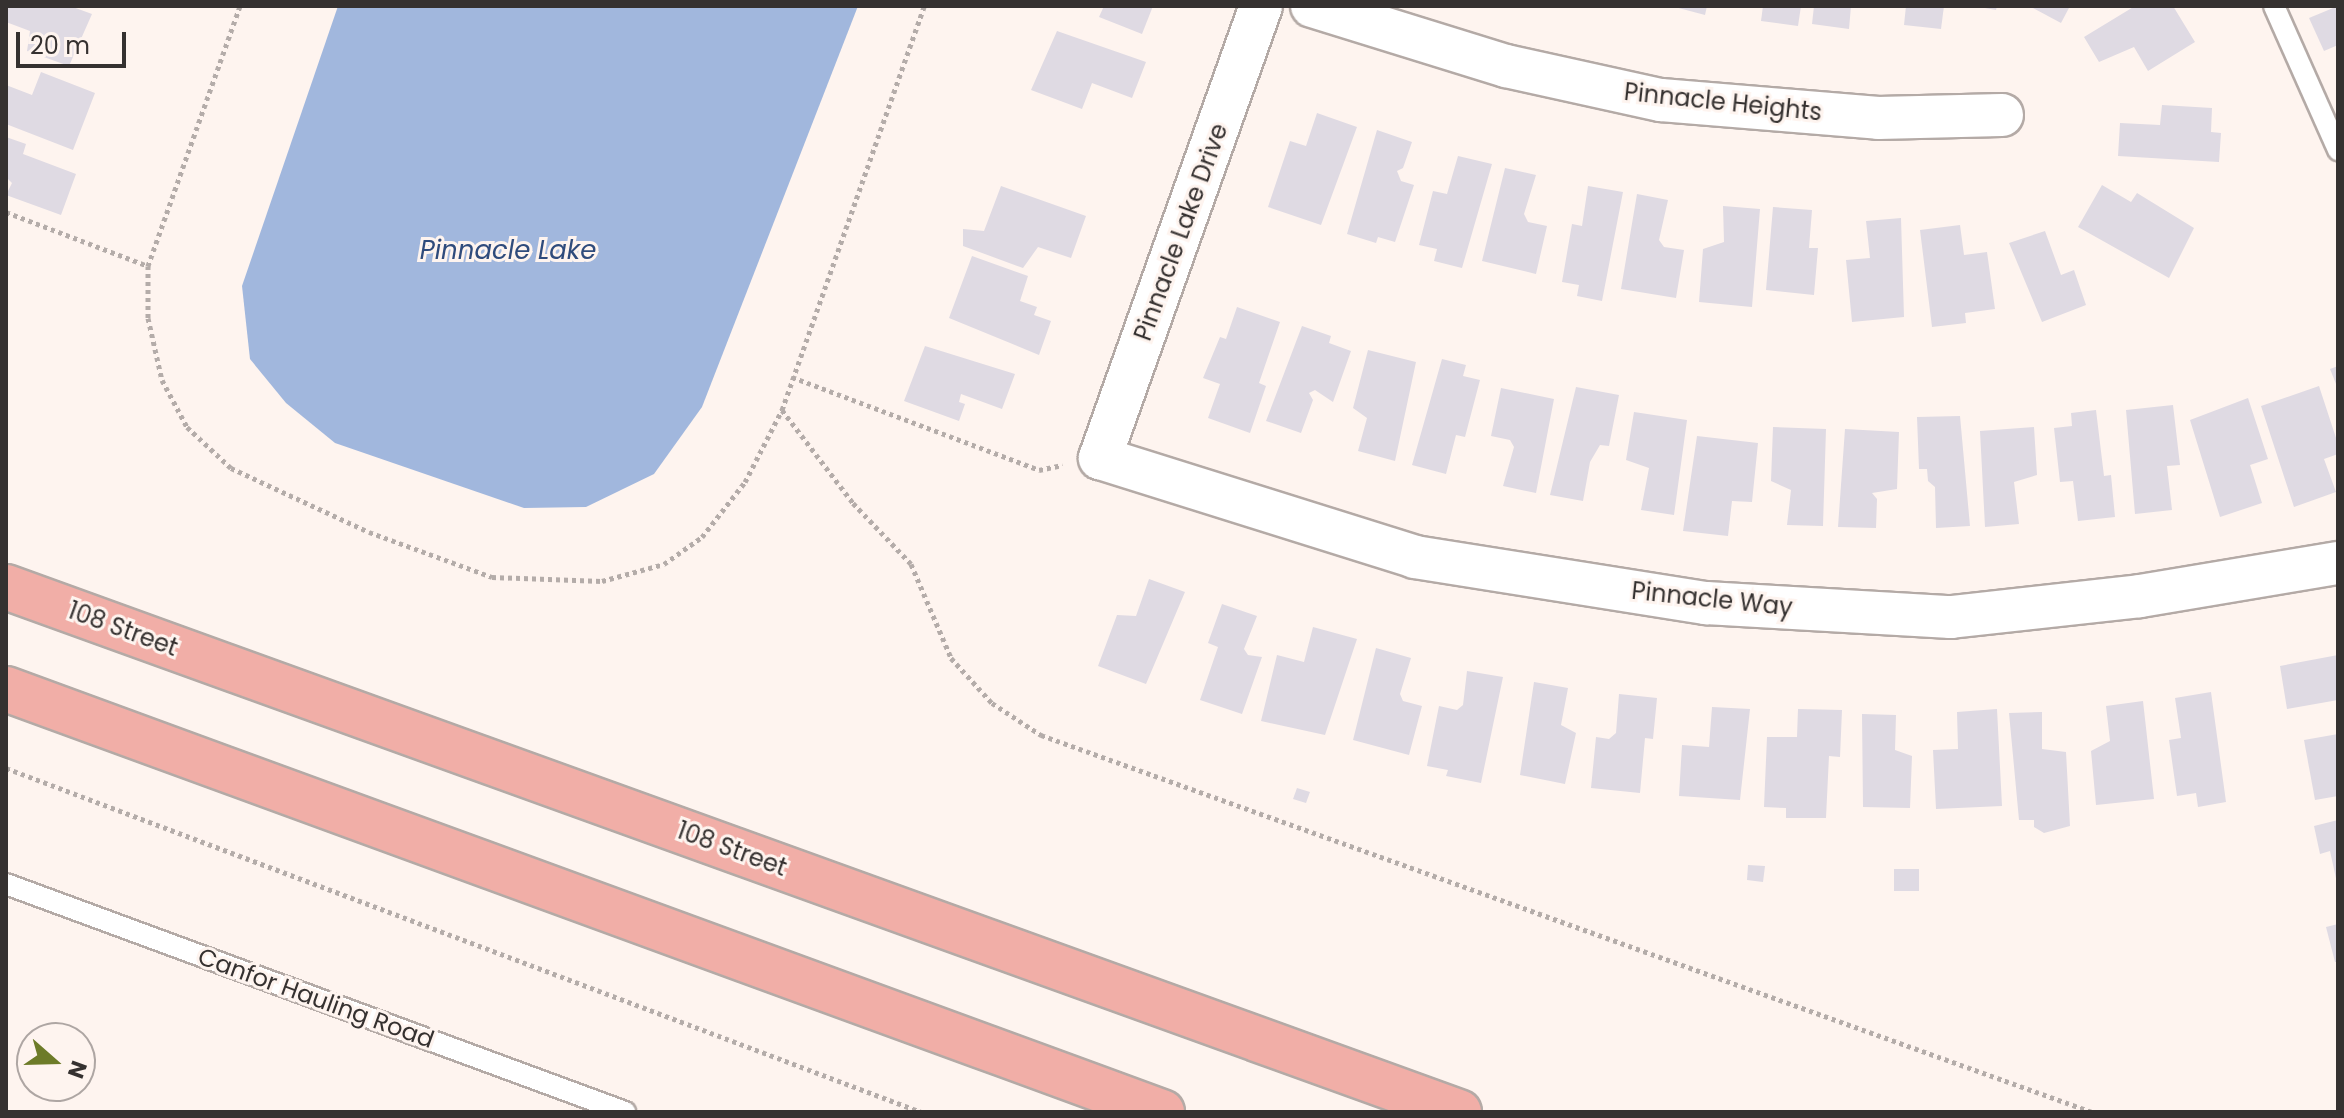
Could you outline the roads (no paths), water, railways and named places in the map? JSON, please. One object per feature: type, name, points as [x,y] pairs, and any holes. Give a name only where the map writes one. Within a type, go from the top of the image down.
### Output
[{"type":"main road","name":"108 Street","points":[[6,587],[1459,1112]]},
{"type":"main road","points":[[6,689],[1162,1112]]},
{"type":"street","name":"Pinnacle Lake Drive","points":[[1100,458],[1261,6]]},
{"type":"street","name":"Pinnacle Heights","points":[[1312,6],[1506,66],[1661,100],[1878,118],[2002,115]]},
{"type":"street","name":"Pinnacle Way","points":[[1100,458],[1415,557],[1706,603],[1951,617],[2140,596],[2338,563]]},
{"type":"lane","points":[[2274,6],[2338,150]]},
{"type":"lane","name":"Canfor Hauling Road","points":[[6,884],[625,1112]]},
{"type":"water","name":"Pinnacle Lake","points":[[338,6],[858,6],[702,407],[654,474],[586,507],[524,508],[335,443],[286,403],[250,359],[242,286]]}]
